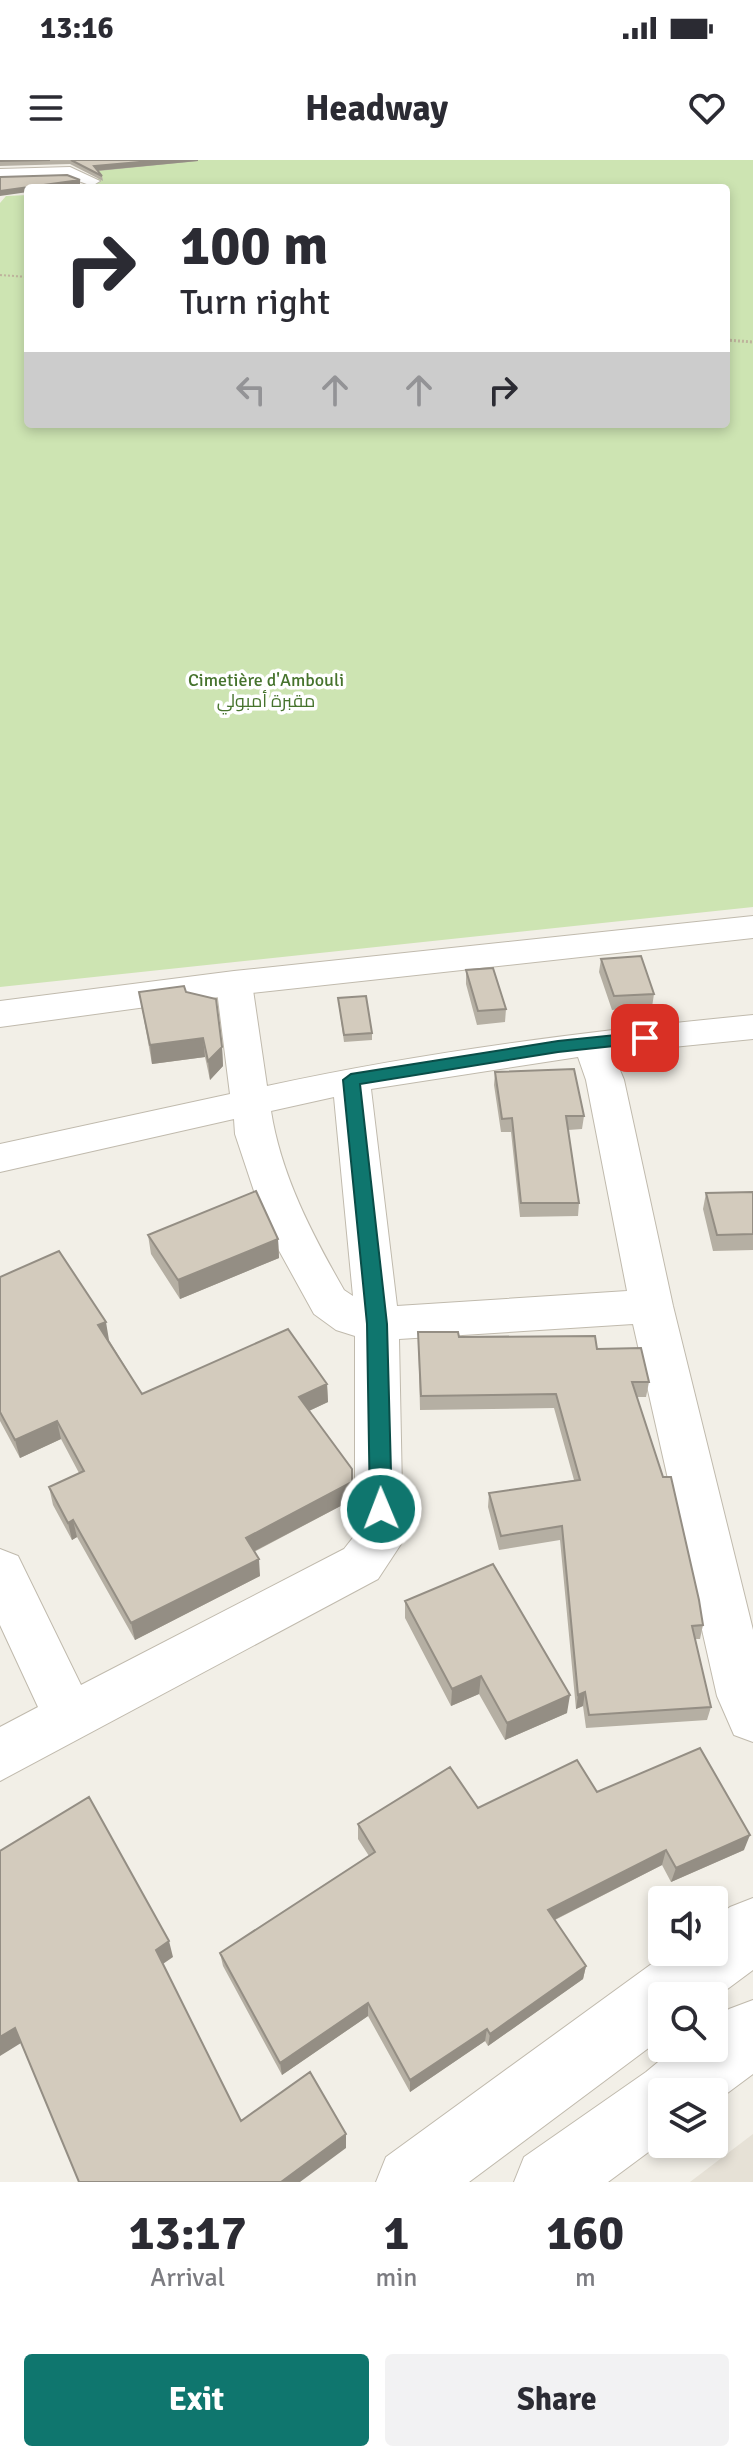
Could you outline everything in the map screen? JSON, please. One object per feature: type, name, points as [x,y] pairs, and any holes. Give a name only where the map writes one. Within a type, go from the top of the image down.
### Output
[{"type":"street","points":[[0,174],[70,172],[92,181]]},
{"type":"street","points":[[0,1014],[234,983],[753,927]]},
{"type":"street","points":[[234,983],[247,1064],[248,1102],[255,1134],[275,1196],[314,1279],[329,1302],[351,1318],[377,1324],[651,1306]]},
{"type":"street","points":[[0,1158],[351,1080],[591,1043],[753,1027]]},
{"type":"street","points":[[591,1043],[605,1080],[651,1306],[743,1696],[753,1717]]},
{"type":"street","points":[[0,1755],[361,1564],[379,1541],[377,1324],[351,1080]]},
{"type":"street","points":[[0,1571],[69,1717]]},
{"type":"street","points":[[682,1982],[753,1930]]},
{"type":"street","points":[[411,2182],[648,2007]]},
{"type":"street","points":[[691,2078],[753,2033]]},
{"type":"street","points":[[549,2182],[648,2110]]},
{"type":"path","points":[[0,275],[24,277]]},
{"type":"path","points":[[730,340],[753,342]]},
{"type":"shaded area","points":[[753,2134],[753,2182],[690,2182],[722,2158],[728,2158],[728,2153]]},
{"type":"green space","name":"Cimetière d'Ambouli مقبرة أمبولي","points":[[169,160],[753,160],[753,907],[0,987],[0,203],[6,196],[24,195],[24,428],[730,428],[730,184],[88,184],[101,177],[93,168]]},
{"type":"building","points":[[71,160],[162,160],[94,166],[102,176]]},
{"type":"building","points":[[67,175],[80,180],[24,184],[24,188],[0,191],[0,177]]},
{"type":"building","points":[[641,956],[654,994],[614,996],[601,959]]},
{"type":"building","points":[[493,968],[506,1009],[478,1011],[466,970]]},
{"type":"building","points":[[184,986],[186,992],[216,999],[222,1047],[208,1061],[203,1038],[150,1045],[139,992]]},
{"type":"building","points":[[366,996],[372,1033],[344,1035],[338,998]]},
{"type":"building","points":[[574,1069],[584,1116],[566,1116],[579,1203],[521,1203],[512,1118],[502,1119],[495,1072]]},
{"type":"building","points":[[256,1191],[278,1239],[178,1280],[148,1235]]},
{"type":"building","points":[[753,1192],[753,1234],[717,1235],[706,1193]]},
{"type":"building","points":[[59,1251],[106,1322],[98,1325],[142,1394],[288,1329],[327,1384],[299,1397],[352,1469],[352,1482],[246,1538],[259,1559],[131,1623],[73,1520],[68,1523],[49,1487],[84,1471],[57,1421],[15,1440],[0,1412],[0,1277]]},
{"type":"building","points":[[418,1332],[458,1332],[459,1337],[595,1336],[597,1349],[641,1348],[649,1382],[632,1382],[663,1477],[671,1477],[699,1600],[703,1625],[692,1626],[711,1707],[589,1715],[585,1692],[578,1695],[562,1526],[501,1536],[489,1493],[580,1480],[556,1394],[421,1396]]},
{"type":"building","points":[[493,1564],[570,1695],[507,1723],[481,1676],[452,1689],[405,1601]]},
{"type":"building","points":[[700,1748],[750,1835],[676,1868],[666,1850],[548,1910],[586,1966],[490,2034],[487,2029],[410,2080],[368,2003],[280,2063],[220,1953],[375,1852],[358,1824],[450,1767],[478,1808],[577,1760],[597,1792]]},
{"type":"building","points":[[89,1797],[169,1941],[156,1950],[241,2121],[310,2072],[346,2134],[281,2182],[79,2182],[15,2028],[0,2037],[0,1851]]},
{"type":"route","points":[[381,1509],[377,1324],[351,1080],[558,1047],[645,1038]]}]
